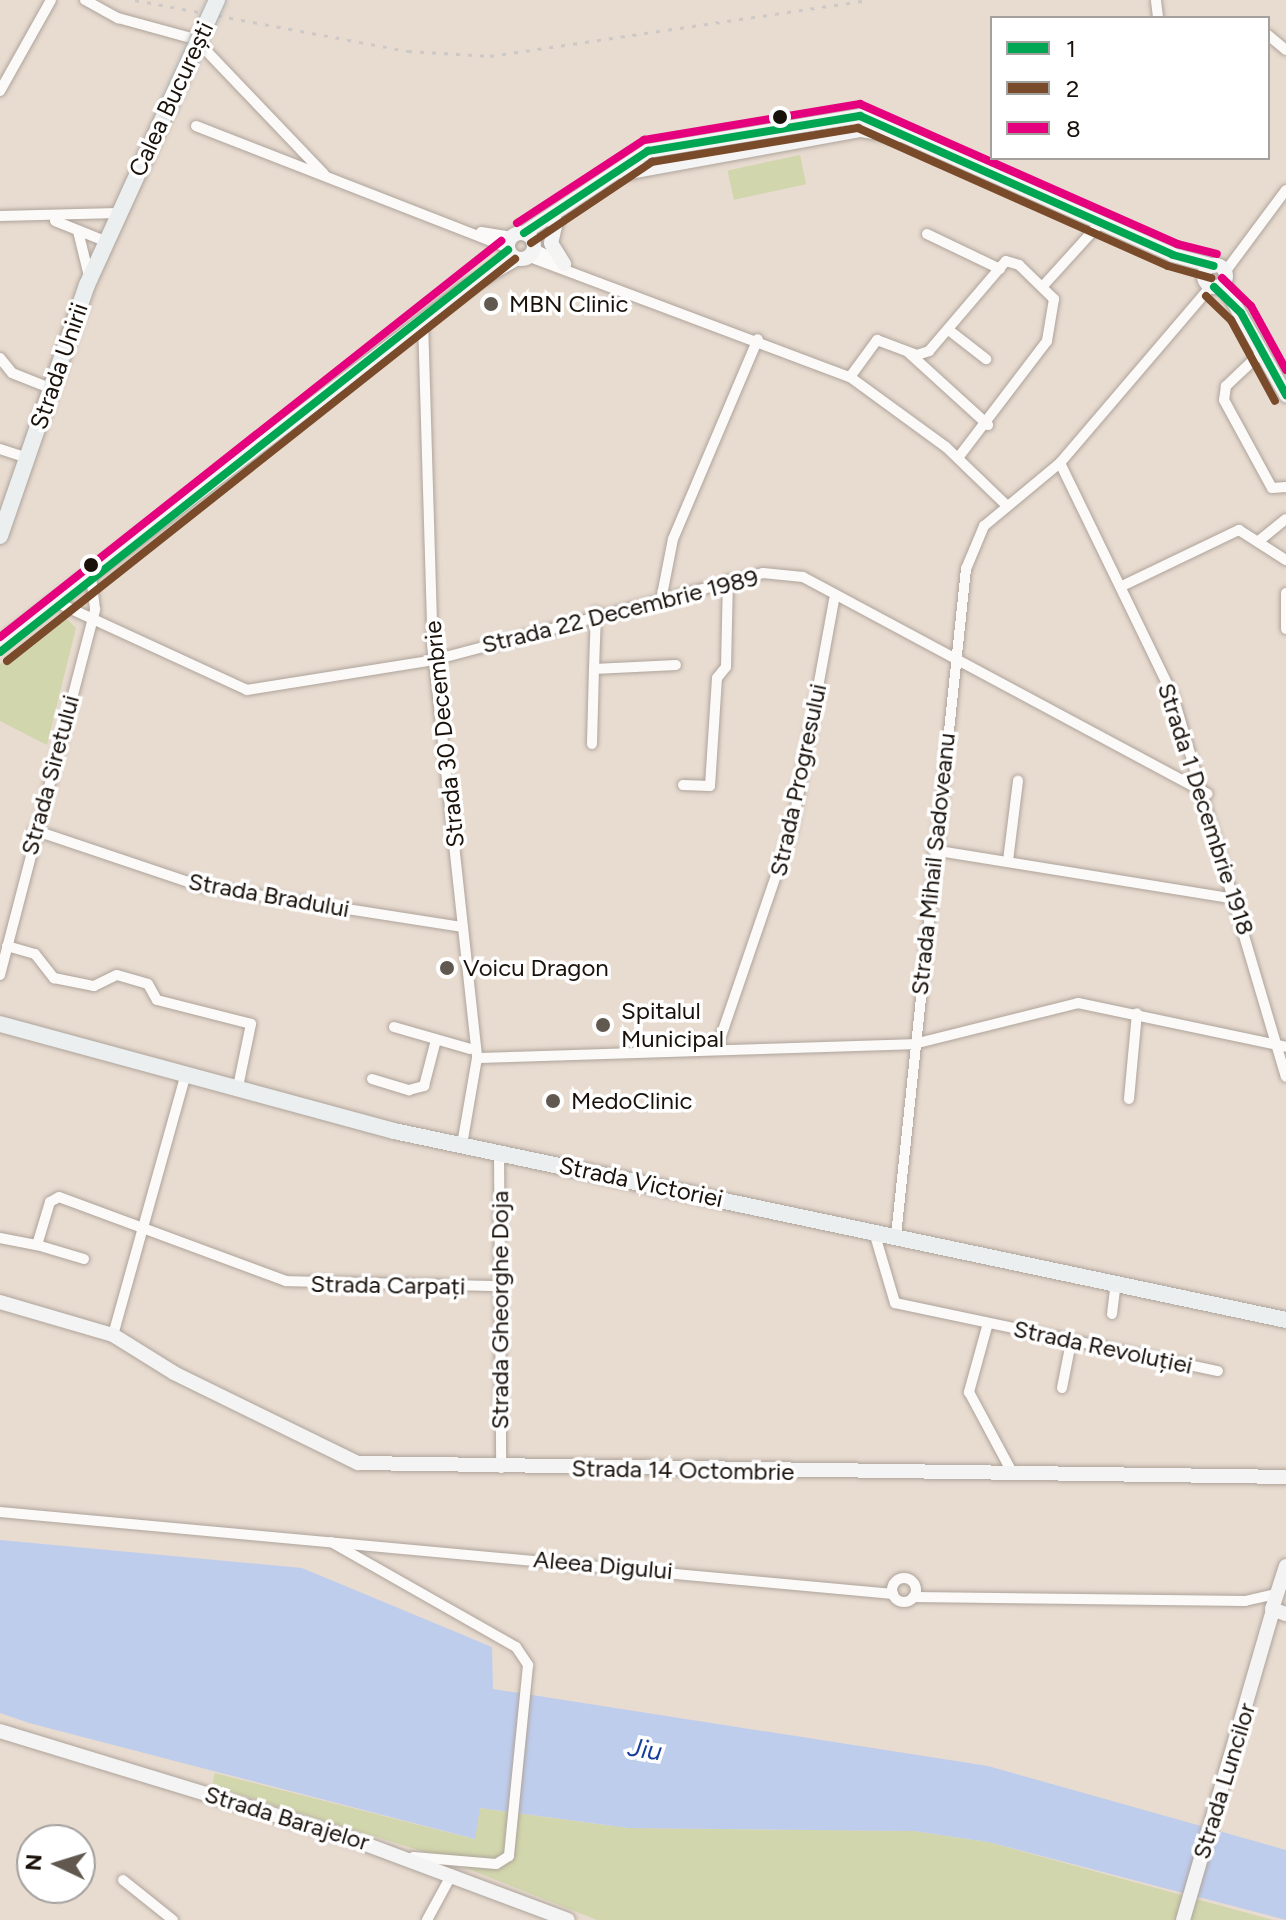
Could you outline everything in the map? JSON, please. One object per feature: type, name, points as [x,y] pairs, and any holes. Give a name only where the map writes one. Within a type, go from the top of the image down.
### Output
[{"type":"main road","name":"Calea București","points":[[121,206],[217,0]]},
{"type":"main road","points":[[0,652],[14,637],[572,205],[613,176],[666,154],[861,130],[914,139],[1173,255],[1214,277],[1241,313],[1286,395]]},
{"type":"main road","points":[[521,246],[556,222],[572,205]]},
{"type":"main road","name":"Strada Unirii","points":[[0,536],[87,285],[121,206]]},
{"type":"main road","points":[[556,222],[551,243],[569,268]]},
{"type":"main road","points":[[0,644],[14,637]]},
{"type":"main road","name":"Strada Victoriei","points":[[0,1024],[462,1145],[1116,1281],[1286,1320]]},
{"type":"main road","name":"Strada 14 Octombrie","points":[[0,1302],[113,1335],[346,1461],[501,1468],[1286,1477]]},
{"type":"main road","name":"Strada Luncilor","points":[[1183,1920],[1277,1607],[1286,1566]]},
{"type":"main road","name":"Strada Barajelor","points":[[0,1731],[407,1857],[452,1874],[532,1913],[568,1920]]},
{"type":"street","points":[[0,91],[51,0]]},
{"type":"street","points":[[85,0],[118,18],[195,39],[328,178]]},
{"type":"street","points":[[1270,37],[1286,50]]},
{"type":"street","points":[[196,126],[459,229],[521,246],[569,268],[850,377],[958,458],[1005,504],[1060,463],[1286,190]]},
{"type":"street","points":[[78,223],[121,206]]},
{"type":"street","points":[[2,214],[78,223],[105,241]]},
{"type":"street","points":[[1043,286],[1101,222]]},
{"type":"street","points":[[78,223],[87,246],[87,285]]},
{"type":"street","points":[[927,234],[1000,269]]},
{"type":"street","points":[[909,353],[929,351],[950,331],[1000,269],[1015,262],[1043,286],[1055,307],[1044,350],[988,425],[958,458]]},
{"type":"street","name":"Strada 30 Decembrie","points":[[423,320],[434,660],[474,1053],[462,1145]]},
{"type":"street","points":[[950,331],[986,359]]},
{"type":"street","points":[[662,595],[673,539],[758,339]]},
{"type":"street","points":[[850,377],[877,340],[909,353],[988,425]]},
{"type":"street","points":[[1262,352],[1226,386],[1224,400],[1272,488],[1286,487]]},
{"type":"street","points":[[0,358],[12,373],[52,389]]},
{"type":"street","points":[[0,449],[27,458]]},
{"type":"street","name":"Strada 1 Decembrie 1918","points":[[1060,463],[1173,696],[1207,794],[1274,1031],[1282,1047],[1286,1077]]},
{"type":"street","name":"Strada Mihail Sadoveanu","points":[[896,1236],[933,850],[966,569],[979,532],[1005,504]]},
{"type":"street","points":[[1260,540],[1286,519]]},
{"type":"street","points":[[1122,586],[1239,530],[1260,540],[1286,560]]},
{"type":"street","name":"Strada 22 Decembrie 1989","points":[[58,603],[91,623],[247,690],[434,660],[596,612],[728,580],[763,573],[803,577],[834,600],[956,659],[1207,794]]},
{"type":"street","points":[[91,577],[97,596],[91,623]]},
{"type":"street","points":[[683,785],[710,786],[717,678],[726,667],[728,580]]},
{"type":"street","points":[[1286,593],[1286,629]]},
{"type":"street","name":"Strada Progresului","points":[[717,1048],[792,829],[834,600]]},
{"type":"street","points":[[592,744],[596,612]]},
{"type":"street","name":"Strada Siretului","points":[[0,975],[34,830],[91,623]]},
{"type":"street","points":[[594,669],[676,665]]},
{"type":"street","points":[[1008,861],[1018,781]]},
{"type":"street","name":"Strada Bradului","points":[[34,830],[210,889],[463,927]]},
{"type":"street","points":[[933,850],[1236,899]]},
{"type":"street","points":[[7,946],[35,954],[54,978],[94,986],[117,975],[148,984],[157,1000],[251,1024],[238,1087]]},
{"type":"street","points":[[394,1027],[474,1053],[914,1044],[1068,1003],[1137,1013],[1282,1047]]},
{"type":"street","points":[[1129,1099],[1137,1013]]},
{"type":"street","points":[[1274,1031],[1286,1031]]},
{"type":"street","points":[[372,1079],[409,1090],[424,1086],[436,1040]]},
{"type":"street","points":[[113,1335],[186,1073]]},
{"type":"street","name":"Strada Gheorghe Doja","points":[[499,1152],[497,1286],[501,1468]]},
{"type":"street","name":"Strada Carpați","points":[[37,1245],[50,1202],[59,1197],[146,1225],[298,1283],[497,1286]]},
{"type":"street","name":"Strada Revoluției","points":[[874,1232],[895,1303],[1218,1371]]},
{"type":"street","points":[[0,1238],[84,1259]]},
{"type":"street","points":[[1112,1314],[1116,1281]]},
{"type":"street","name":"Strada Revoluției","points":[[988,1323],[969,1392],[1013,1474]]},
{"type":"street","points":[[1062,1388],[1071,1342]]},
{"type":"street","name":"Aleea Digului","points":[[0,1512],[894,1588],[902,1601],[913,1597]]},
{"type":"street","name":"Aleea Digului","points":[[331,1541],[516,1647],[526,1656],[531,1690],[515,1822],[504,1862],[407,1857]]},
{"type":"street","points":[[912,1580],[926,1592]]},
{"type":"street","points":[[912,1580],[913,1597],[926,1592],[1245,1601],[1277,1607]]},
{"type":"street","points":[[894,1588],[912,1580]]},
{"type":"street","points":[[427,1920],[452,1874]]},
{"type":"street","points":[[123,1880],[173,1920]]},
{"type":"green space","points":[[800,155],[806,184],[734,200],[728,170]]},
{"type":"green space","points":[[67,619],[76,628],[47,745],[0,721],[0,664]]},
{"type":"green space","points":[[215,1773],[474,1839],[479,1808],[628,1828],[914,1831],[988,1842],[1273,1920],[597,1920],[428,1853],[212,1786]]},
{"type":"water","name":"Jiu","points":[[0,1540],[302,1568],[492,1647],[493,1689],[988,1766],[1286,1850],[1286,1920],[988,1842],[914,1831],[628,1828],[480,1808],[475,1839],[29,1723],[0,1713]]},
{"type":"railway","points":[[135,0],[408,51],[490,56],[869,0]]},
{"type":"transit line","name":"8","points":[[517,223],[644,140],[860,104],[1177,244],[1217,254]]},
{"type":"transit line","name":"1","points":[[524,233],[648,151],[860,116],[1173,255],[1214,266]]},
{"type":"transit line","name":"2","points":[[531,243],[652,162],[858,128],[1168,266],[1211,278]]},
{"type":"transit line","name":"8","points":[[0,637],[501,241]]},
{"type":"transit line","name":"1","points":[[0,652],[508,250]]},
{"type":"transit line","name":"2","points":[[7,661],[515,259]]},
{"type":"transit line","name":"8","points":[[1222,278],[1251,306],[1286,370]]},
{"type":"transit line","name":"1","points":[[1214,287],[1241,313],[1286,395]]},
{"type":"transit line","name":"2","points":[[1206,296],[1231,320],[1275,401]]},
{"type":"place","name":"MBN Clinic","points":[[491,304]]},
{"type":"place","name":"Voicu Dragon","points":[[447,968]]},
{"type":"place","name":"Spitalul Municipal","points":[[603,1025]]},
{"type":"place","name":"MedoClinic","points":[[553,1101]]}]
